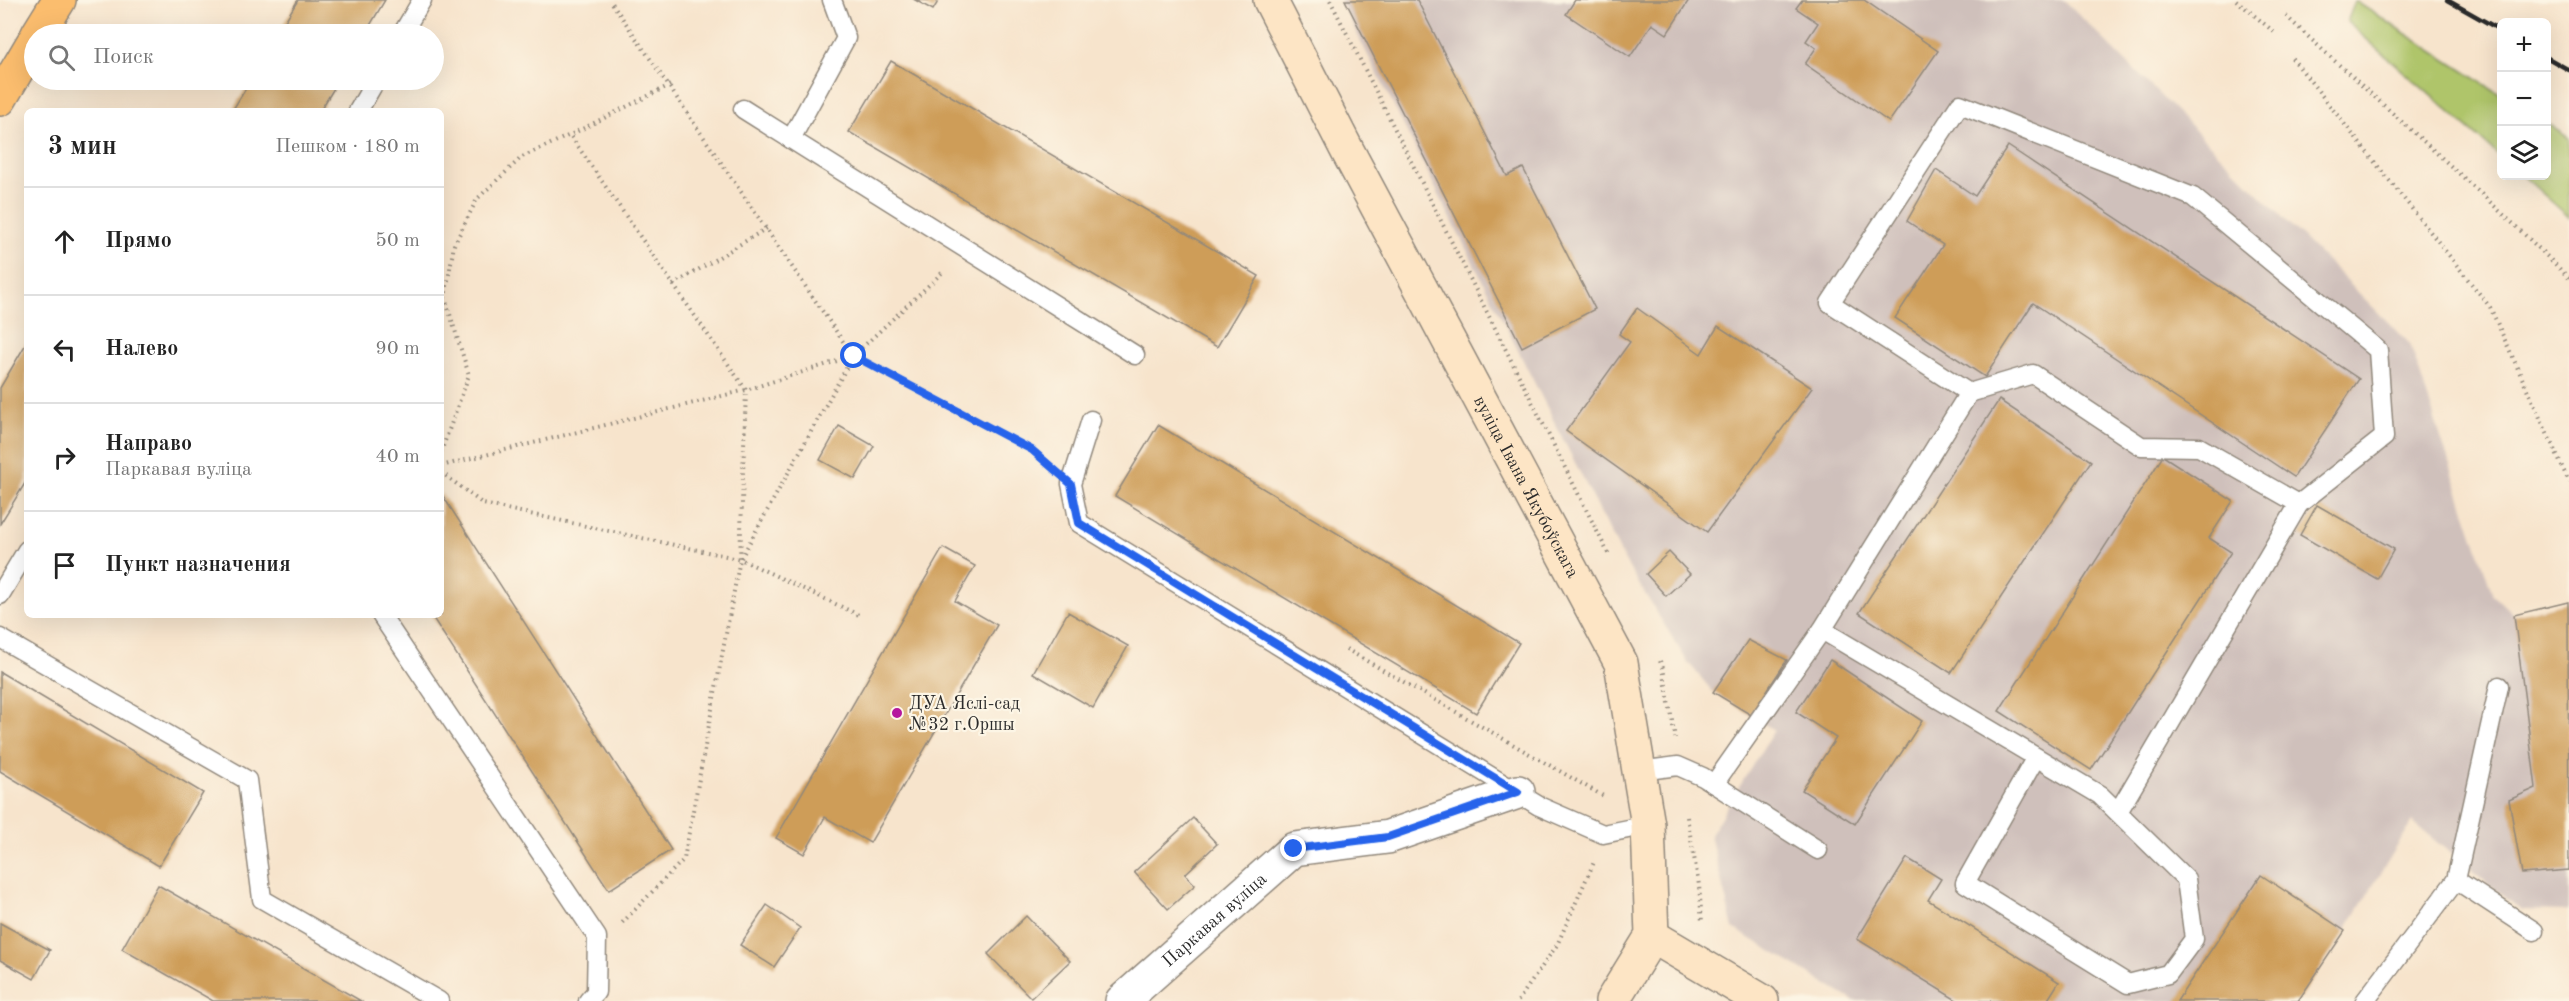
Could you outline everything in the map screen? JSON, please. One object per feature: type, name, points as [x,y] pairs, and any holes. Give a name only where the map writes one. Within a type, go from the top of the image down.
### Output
[{"type":"main road","points":[[44,24],[59,0]]},
{"type":"main road","points":[[0,99],[24,58]]},
{"type":"street","name":"вуліца Івана Якубоўскага","points":[[1270,0],[1348,153],[1621,663],[1648,825],[1652,936]]},
{"type":"street","name":"Паркавая вуліца","points":[[1122,1001],[1294,849],[1388,837],[1518,792]]},
{"type":"street","points":[[1612,1001],[1652,936],[1762,1001]]},
{"type":"lane","points":[[408,24],[422,0]]},
{"type":"lane","points":[[791,140],[846,38],[832,0]]},
{"type":"lane","points":[[360,108],[370,90]]},
{"type":"lane","points":[[1969,393],[1830,303],[1960,104],[2193,197],[2378,350],[2384,437],[2299,504],[2118,812]]},
{"type":"lane","points":[[743,109],[1135,355]]},
{"type":"lane","points":[[1714,784],[1822,630],[1969,393],[2033,374],[2141,446],[2199,447],[2299,504]]},
{"type":"lane","points":[[1091,420],[1071,484],[1079,523],[1539,806],[1603,834],[1648,825]]},
{"type":"lane","points":[[0,595],[24,555]]},
{"type":"lane","points":[[383,618],[597,937],[596,992],[588,1001]]},
{"type":"lane","points":[[1822,630],[2036,757],[2100,795],[2186,879],[2194,939],[2168,974],[2128,984],[1965,883],[2036,757]]},
{"type":"lane","points":[[0,638],[247,780],[262,899],[439,1001]]},
{"type":"lane","points":[[2365,1001],[2457,880],[2499,686]]},
{"type":"lane","points":[[1639,771],[1678,766],[1714,784],[1818,850]]},
{"type":"lane","points":[[2457,880],[2535,930]]},
{"type":"path","points":[[610,0],[854,356],[1032,450],[1071,484]]},
{"type":"path","points":[[2236,0],[2274,32]]},
{"type":"path","points":[[2286,16],[2359,85],[2507,216],[2569,278]]},
{"type":"path","points":[[2292,58],[2490,307],[2569,482]]},
{"type":"path","points":[[444,444],[469,375],[445,298],[454,246],[477,199],[522,157],[670,85]]},
{"type":"path","points":[[570,135],[746,390],[740,559],[684,859],[625,921],[597,937]]},
{"type":"path","points":[[673,285],[767,228]]},
{"type":"path","points":[[740,559],[854,356],[967,250]]},
{"type":"path","points":[[444,465],[746,390],[854,356]]},
{"type":"path","points":[[444,474],[483,504],[740,559],[861,616]]},
{"type":"shaded area","points":[[1340,0],[2064,0],[2410,344],[2493,595],[2514,615],[2568,602],[2569,911],[2521,910],[2412,822],[2345,931],[2298,1001],[1854,1001],[1733,928],[1710,835],[1774,730],[1713,692],[1687,661],[1626,563]]},
{"type":"green space","points":[[2355,1],[2497,92],[2497,153],[2347,22]]},
{"type":"green space","points":[[2551,127],[2569,138],[2569,217],[2527,180],[2551,180]]},
{"type":"building","points":[[298,0],[385,0],[371,24],[283,24]]},
{"type":"building","points":[[915,0],[939,0],[933,10]]},
{"type":"building","points":[[1345,0],[1417,0],[1507,176],[1523,168],[1595,309],[1522,347]]},
{"type":"building","points":[[1575,0],[1689,0],[1667,34],[1652,24],[1630,57],[1566,14]]},
{"type":"building","points":[[1802,0],[1864,0],[1938,51],[1889,122],[1805,64],[1816,48],[1806,41],[1818,23],[1796,8]]},
{"type":"building","points":[[891,61],[1259,276],[1217,347],[849,132]]},
{"type":"building","points":[[245,90],[333,90],[322,108],[234,108]]},
{"type":"building","points":[[2008,146],[2359,379],[2294,477],[2033,303],[1985,377],[1895,318],[1943,245],[1907,221],[1936,170],[1975,196]]},
{"type":"building","points":[[1637,308],[1701,354],[1718,326],[1812,388],[1707,532],[1566,431],[1630,342],[1619,334]]},
{"type":"building","points":[[24,347],[24,485],[0,524],[0,388]]},
{"type":"building","points":[[1999,400],[2091,461],[1951,673],[1859,613]]},
{"type":"building","points":[[1158,425],[1519,643],[1476,713],[1115,496]]},
{"type":"building","points":[[839,426],[874,446],[855,479],[820,460]]},
{"type":"building","points":[[2163,456],[2233,501],[2209,538],[2231,552],[2091,770],[1999,711]]},
{"type":"building","points":[[444,498],[671,850],[609,890],[433,618],[444,618]]},
{"type":"building","points":[[2317,505],[2394,549],[2377,579],[2300,535]]},
{"type":"building","name":"ДУА Яслі-сад №32 г.Оршы","points":[[943,548],[975,566],[955,601],[997,625],[870,843],[825,817],[804,854],[776,838]]},
{"type":"building","points":[[1669,552],[1690,574],[1666,596],[1646,574]]},
{"type":"building","points":[[2568,602],[2569,870],[2522,874],[2509,800],[2536,788],[2514,615]]},
{"type":"building","points":[[1068,612],[1128,646],[1093,708],[1033,673]]},
{"type":"building","points":[[1748,640],[1787,660],[1751,715],[1713,692]]},
{"type":"building","points":[[1830,660],[1922,721],[1855,824],[1802,790],[1836,738],[1796,712]]},
{"type":"building","points":[[0,672],[203,793],[159,866],[0,771]]},
{"type":"building","points":[[1193,818],[1217,844],[1185,874],[1195,885],[1168,909],[1134,872]]},
{"type":"building","points":[[1907,858],[1941,879],[1928,900],[2059,982],[2047,1001],[1958,1001],[1857,939]]},
{"type":"building","points":[[2261,875],[2345,931],[2298,1001],[2177,1001]]},
{"type":"building","points":[[158,885],[361,1001],[213,1001],[122,949]]},
{"type":"building","points":[[767,905],[800,928],[774,967],[740,945]]},
{"type":"building","points":[[1026,916],[1070,961],[1031,998],[988,954]]},
{"type":"building","points":[[0,923],[50,950],[34,979],[0,960]]},
{"type":"railway","points":[[2447,0],[2497,28]]},
{"type":"railway","points":[[2551,60],[2569,70]]},
{"type":"place","name":"ДУА Яслі-сад №32 г.Оршы","points":[[897,713]]},
{"type":"route","points":[[854,356],[1032,450],[1071,484],[1079,523],[1518,792],[1388,837],[1294,849]]}]
